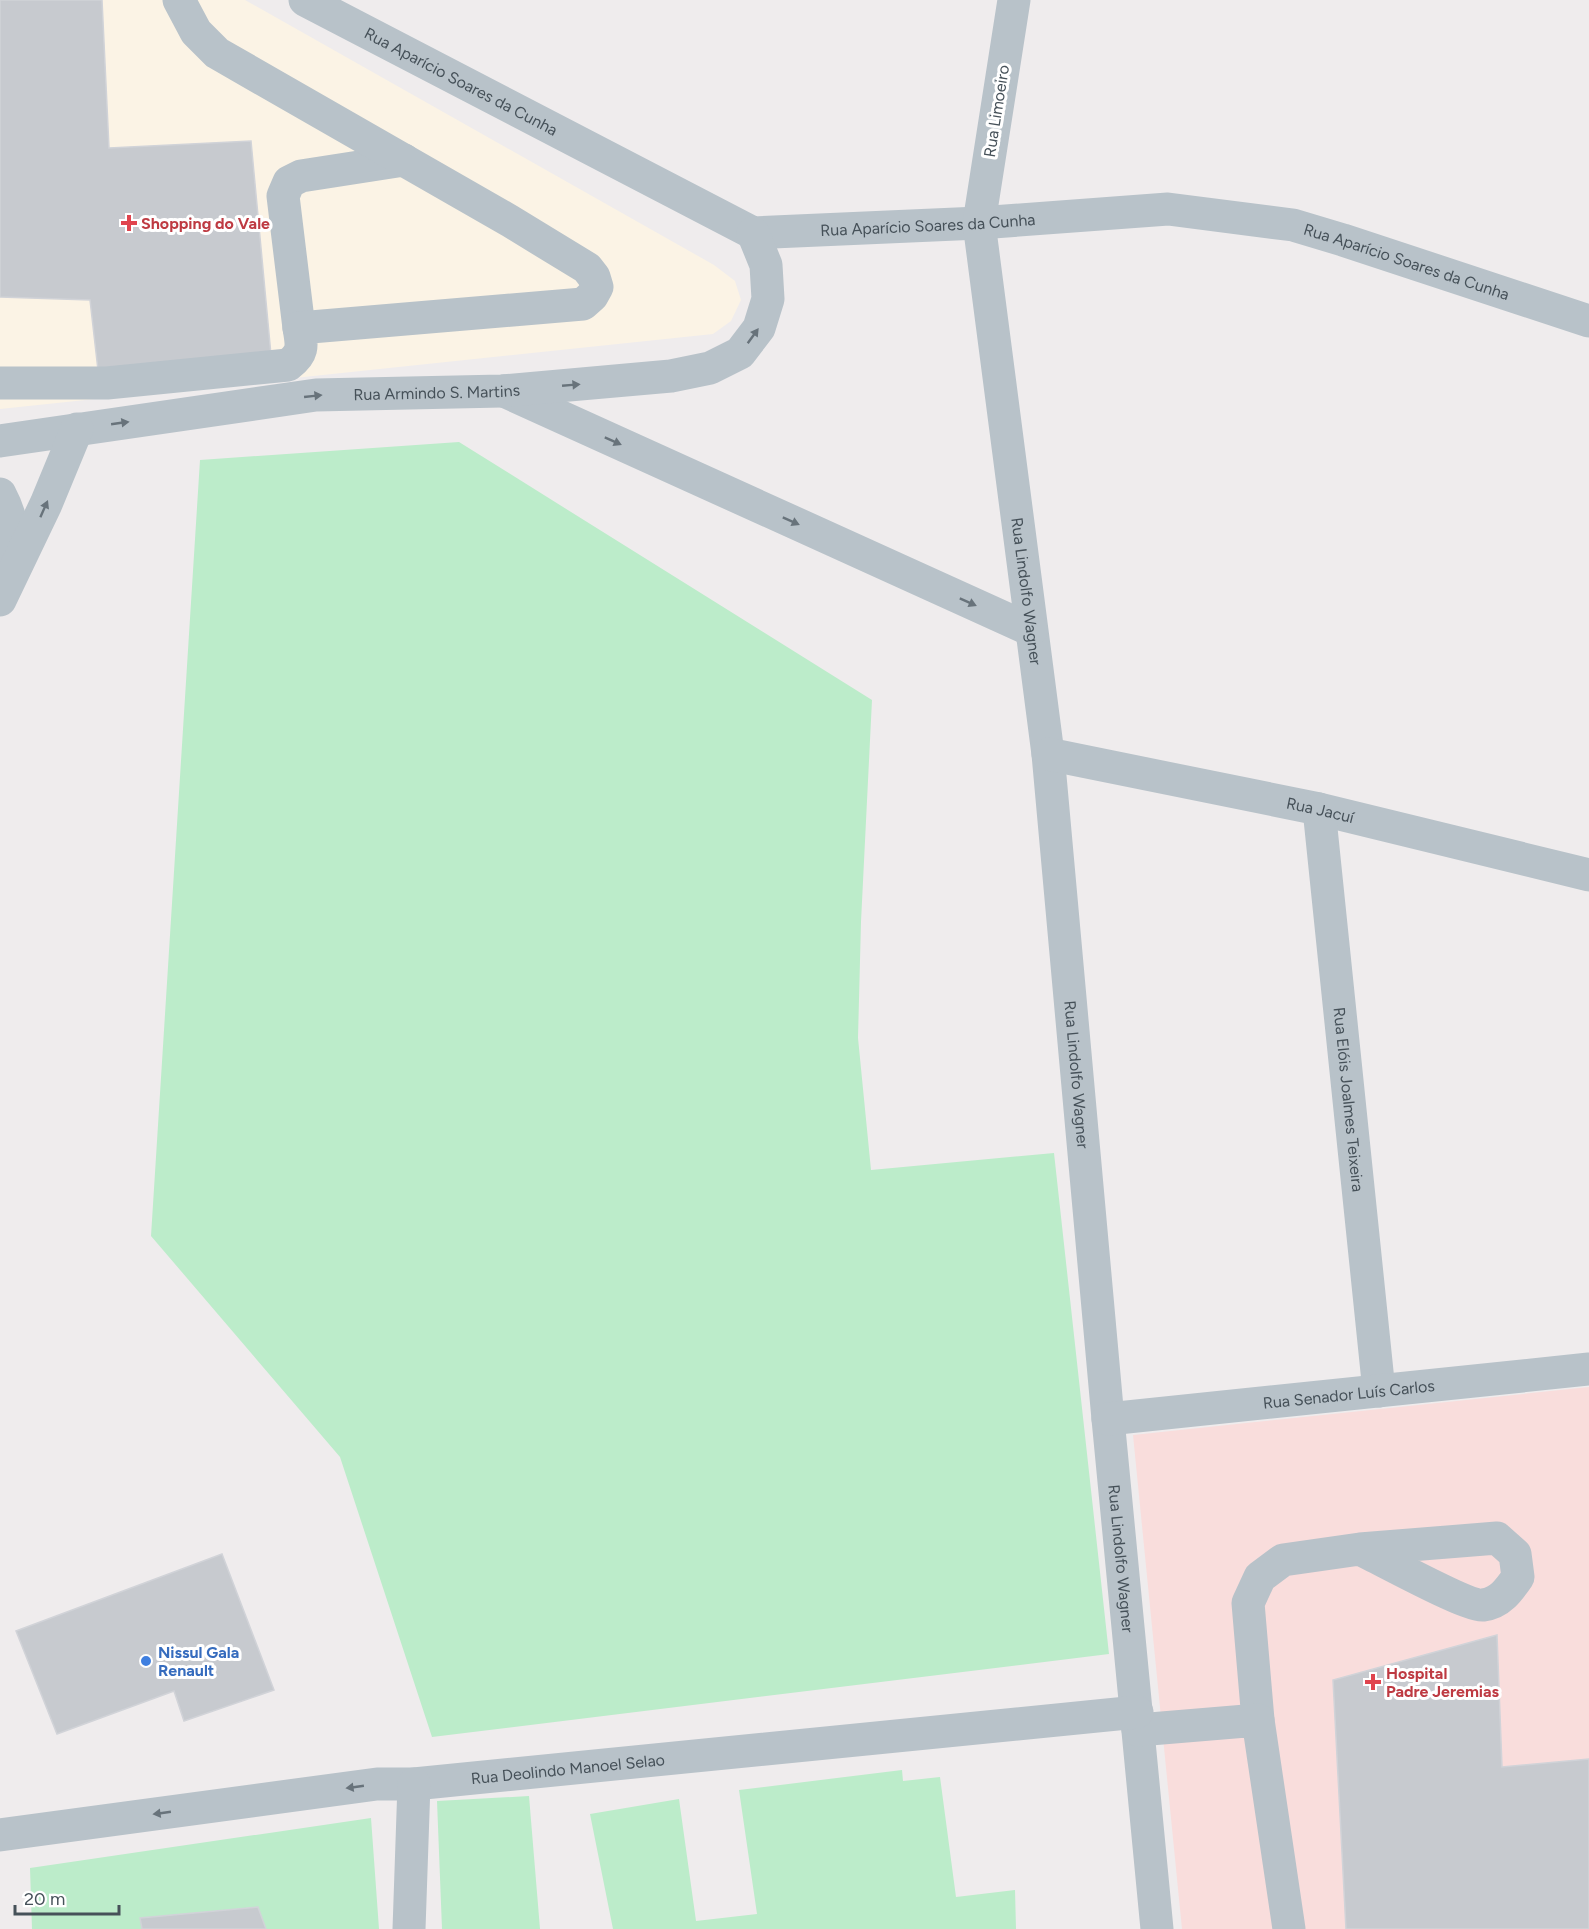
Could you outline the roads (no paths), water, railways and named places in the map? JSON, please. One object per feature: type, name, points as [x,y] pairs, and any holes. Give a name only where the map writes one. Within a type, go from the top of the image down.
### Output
[{"type":"street","points":[[179,0],[196,32],[217,53],[586,268],[594,277],[597,287],[592,296],[583,304],[299,328]]},
{"type":"street","name":"Rua Aparício Soares da Cunha","points":[[305,0],[753,233],[979,222],[1168,209],[1293,225],[1589,321]]},
{"type":"street","name":"Rua Limoeiro","points":[[979,222],[1014,0]]},
{"type":"street","points":[[0,383],[107,383],[288,365],[298,358],[302,347],[283,196],[289,182],[301,176],[404,160]]},
{"type":"street","name":"Rua Lindolfo Wagner","points":[[979,222],[1048,754],[1157,1929]]},
{"type":"street","name":"Rua Armindo S. Martins","points":[[0,441],[316,395],[502,391],[671,376],[710,368],[740,353],[759,328],[768,299],[766,265],[753,233]]},
{"type":"street","points":[[502,391],[1031,630]]},
{"type":"street","points":[[4,593],[46,504],[77,429]]},
{"type":"street","points":[[0,494],[6,506],[14,538],[4,593]]},
{"type":"street","name":"Rua Jacuí","points":[[1048,754],[1319,809],[1589,875]]},
{"type":"street","name":"Rua Elóis Joalmes Teixeira","points":[[1319,809],[1378,1391]]},
{"type":"street","name":"Rua Senador Luís Carlos","points":[[1108,1419],[1589,1369]]},
{"type":"street","points":[[1288,1929],[1258,1720],[1248,1603],[1260,1577],[1283,1560],[1359,1549]]},
{"type":"street","name":"Rua Deolindo Manoel Selao","points":[[0,1836],[377,1784],[414,1784],[1138,1721],[1258,1720]]},
{"type":"street","points":[[409,1929],[414,1784]]},
{"type":"place","name":"Shopping do Vale","points":[[129,223]]},
{"type":"place","name":"Nissul Gala Renault","points":[[146,1661]]},
{"type":"place","name":"Hospital Padre Jeremias","points":[[1373,1682]]}]
